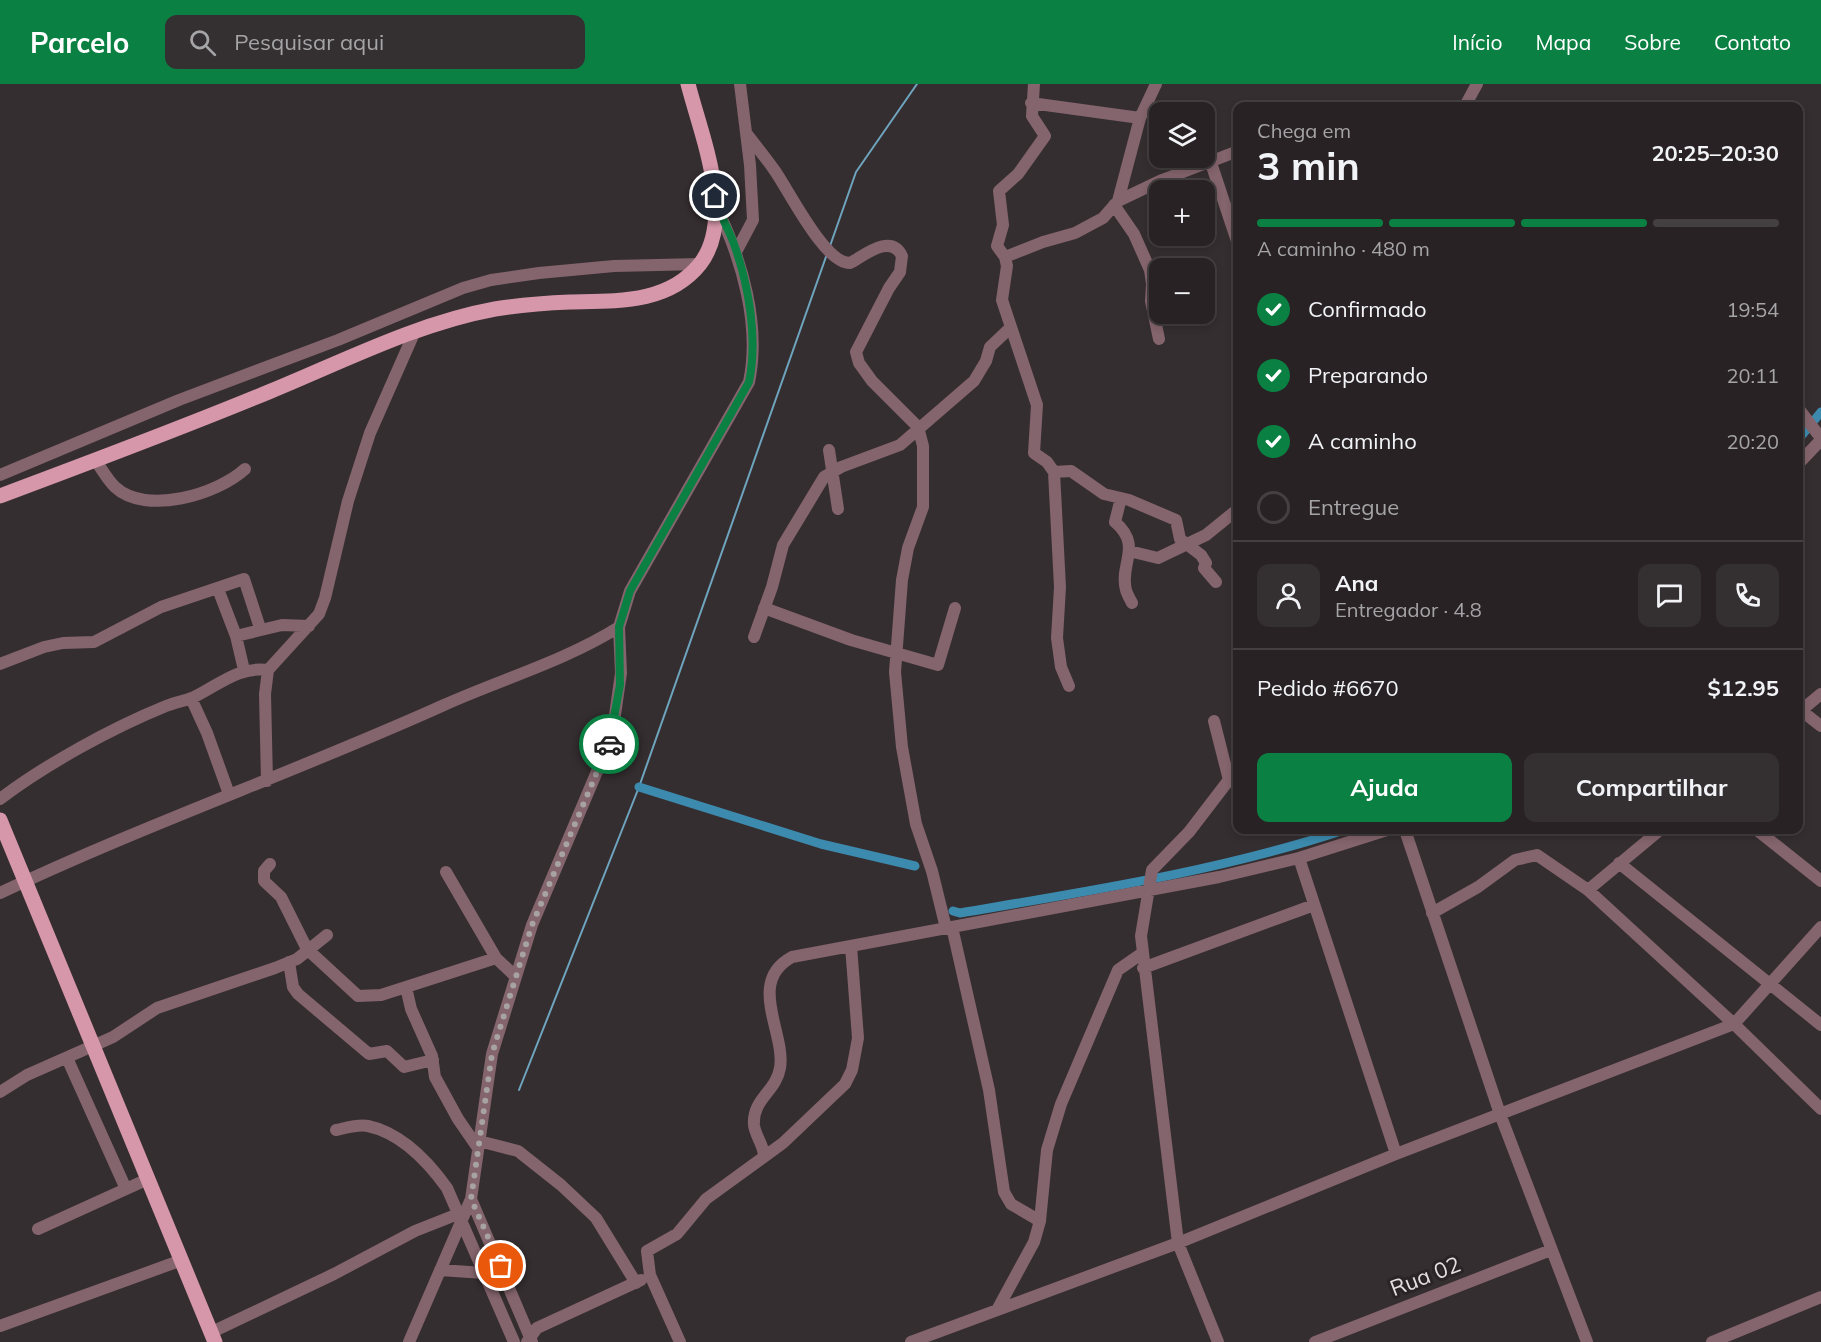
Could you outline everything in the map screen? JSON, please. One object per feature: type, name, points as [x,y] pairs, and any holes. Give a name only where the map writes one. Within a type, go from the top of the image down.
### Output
[{"type":"main road","points":[[0,496],[415,331],[496,309],[542,303],[637,300],[667,290],[686,278],[700,264],[713,242],[717,208],[688,84]]},
{"type":"main road","points":[[0,820],[213,1337]]},
{"type":"street","points":[[736,252],[753,220],[740,84]]},
{"type":"street","points":[[1034,84],[1031,103],[1032,116],[1045,136],[1018,174],[999,191],[1003,225],[997,246],[1005,257],[1006,283],[1002,300],[1037,405],[1034,453],[1047,462],[1053,472],[1060,587],[1057,638],[1059,656],[1069,686]]},
{"type":"street","points":[[1156,84],[1140,118],[1116,203],[1134,234],[1150,270],[1151,301],[1158,339]]},
{"type":"street","points":[[1467,102],[1477,84]]},
{"type":"street","points":[[1031,103],[1140,118]]},
{"type":"street","points":[[746,133],[775,171],[811,227],[838,260],[850,262],[883,245],[899,251],[900,272],[889,288],[856,352],[859,363],[872,381],[918,427],[923,446],[923,507],[908,549],[895,652],[898,712],[905,768],[916,824],[933,871],[949,927],[989,1090],[1004,1192],[1011,1204],[1040,1221]]},
{"type":"street","points":[[1215,161],[1233,153]]},
{"type":"street","points":[[1005,257],[1043,242],[1075,233],[1103,218],[1116,203],[1162,180],[1197,168]]},
{"type":"street","points":[[1213,168],[1233,229]]},
{"type":"street","points":[[408,1342],[440,1270],[460,1217],[471,1199],[492,1054],[532,925],[612,736],[621,673],[619,627],[630,591],[749,382],[754,358],[751,331],[736,252],[717,208]]},
{"type":"street","points":[[0,475],[179,400],[338,340],[463,288],[491,280],[539,273],[614,266],[700,264]]},
{"type":"street","points":[[753,637],[788,535],[818,486],[832,471],[900,446],[918,427],[959,396],[974,381],[986,361],[990,347],[1010,328]]},
{"type":"street","points":[[267,781],[265,693],[268,670],[319,614],[326,598],[348,501],[370,434],[415,331]]},
{"type":"street","points":[[1803,414],[1821,439],[1803,459]]},
{"type":"street","points":[[829,450],[837,509]]},
{"type":"street","points":[[95,460],[116,488],[154,500],[200,495],[225,485],[245,469]]},
{"type":"street","points":[[1053,472],[1071,471],[1104,494],[1121,498],[1176,520],[1177,530],[1186,546],[1201,555],[1206,562],[1204,568],[1216,582]]},
{"type":"street","points":[[1121,498],[1115,522],[1125,530],[1129,551],[1125,589],[1132,603]]},
{"type":"street","points":[[1129,551],[1158,558],[1206,535],[1233,512]]},
{"type":"street","points":[[0,664],[44,646],[94,642],[161,607],[244,579],[260,628]]},
{"type":"street","points":[[218,589],[236,636],[244,670]]},
{"type":"street","points":[[764,609],[938,665],[955,608]]},
{"type":"street","points":[[236,636],[260,628],[282,625],[309,626]]},
{"type":"street","points":[[0,893],[67,860],[229,794],[267,781],[560,657],[619,627]]},
{"type":"street","points":[[0,799],[37,774],[123,727],[191,698],[244,670],[268,670]]},
{"type":"street","points":[[1803,708],[1821,694]]},
{"type":"street","points":[[191,698],[207,733],[229,794]]},
{"type":"street","points":[[1803,712],[1821,726]]},
{"type":"street","points":[[1214,721],[1229,780]]},
{"type":"street","points":[[1218,1342],[1178,1243],[1142,954],[1152,870],[1189,832],[1233,775]]},
{"type":"street","points":[[764,1155],[754,1125],[759,1100],[773,1086],[780,1068],[770,995],[776,970],[792,957],[1148,892],[1299,858],[1374,834]]},
{"type":"street","points":[[1406,834],[1500,1114],[1587,1342]]},
{"type":"street","points":[[1588,890],[1654,834]]},
{"type":"street","points":[[1762,834],[1821,881]]},
{"type":"street","points":[[1432,913],[1471,891],[1515,860],[1531,854],[1545,858],[1588,890],[1734,1024],[1821,1109]]},
{"type":"street","points":[[1299,858],[1396,1154]]},
{"type":"street","points":[[1619,863],[1821,1025]]},
{"type":"street","points":[[270,864],[264,871],[264,881],[281,897],[307,949],[358,996],[381,995],[496,958]]},
{"type":"street","points":[[446,872],[496,958],[515,976]]},
{"type":"street","points":[[1143,968],[1314,905]]},
{"type":"street","points":[[911,1342],[1178,1243],[1396,1154],[1734,1024],[1821,927]]},
{"type":"street","points":[[0,1092],[27,1076],[92,1047],[166,1004],[201,995],[297,959],[327,935]]},
{"type":"street","points":[[681,1342],[650,1275],[646,1251],[677,1234],[706,1199],[723,1185],[749,1170],[764,1155],[783,1143],[831,1098],[852,1070],[858,1038],[851,946]]},
{"type":"street","points":[[997,1310],[1034,1242],[1040,1221],[1047,1150],[1061,1104],[1118,970],[1142,954]]},
{"type":"street","points":[[289,962],[293,987],[298,994],[369,1054],[387,1051],[404,1067],[433,1060]]},
{"type":"street","points":[[406,987],[411,1009],[433,1060],[435,1077],[443,1094],[479,1145],[518,1151],[561,1185],[596,1218],[636,1283]]},
{"type":"street","points":[[67,1058],[126,1189]]},
{"type":"street","points":[[336,1130],[367,1126],[403,1143],[436,1172],[447,1188],[514,1342]]},
{"type":"street","points":[[38,1229],[148,1179]]},
{"type":"street","points":[[471,1199],[501,1266],[529,1340],[547,1323],[650,1275]]},
{"type":"street","points":[[213,1337],[415,1231],[460,1217]]},
{"type":"street","name":"Rua 02","points":[[1315,1342],[1551,1250]]},
{"type":"street","points":[[0,1326],[182,1260]]},
{"type":"street","points":[[440,1270],[484,1273],[501,1266]]},
{"type":"street","points":[[1712,1342],[1821,1297]]},
{"type":"waterway","points":[[830,246],[856,172],[917,84]]},
{"type":"waterway","points":[[519,1090],[639,787],[827,254]]},
{"type":"waterway","points":[[1803,434],[1821,412]]},
{"type":"waterway","points":[[639,787],[821,844],[915,866]]},
{"type":"waterway","points":[[953,911],[960,913],[1154,879],[1250,857],[1331,834]]},
{"type":"way so far","points":[[501,1266],[471,1199],[492,1054],[532,925],[609,744]]},
{"type":"route","points":[[609,744],[619,697],[621,654],[619,627],[630,591],[749,382],[754,358],[750,322],[734,242],[717,208],[715,196]]}]
